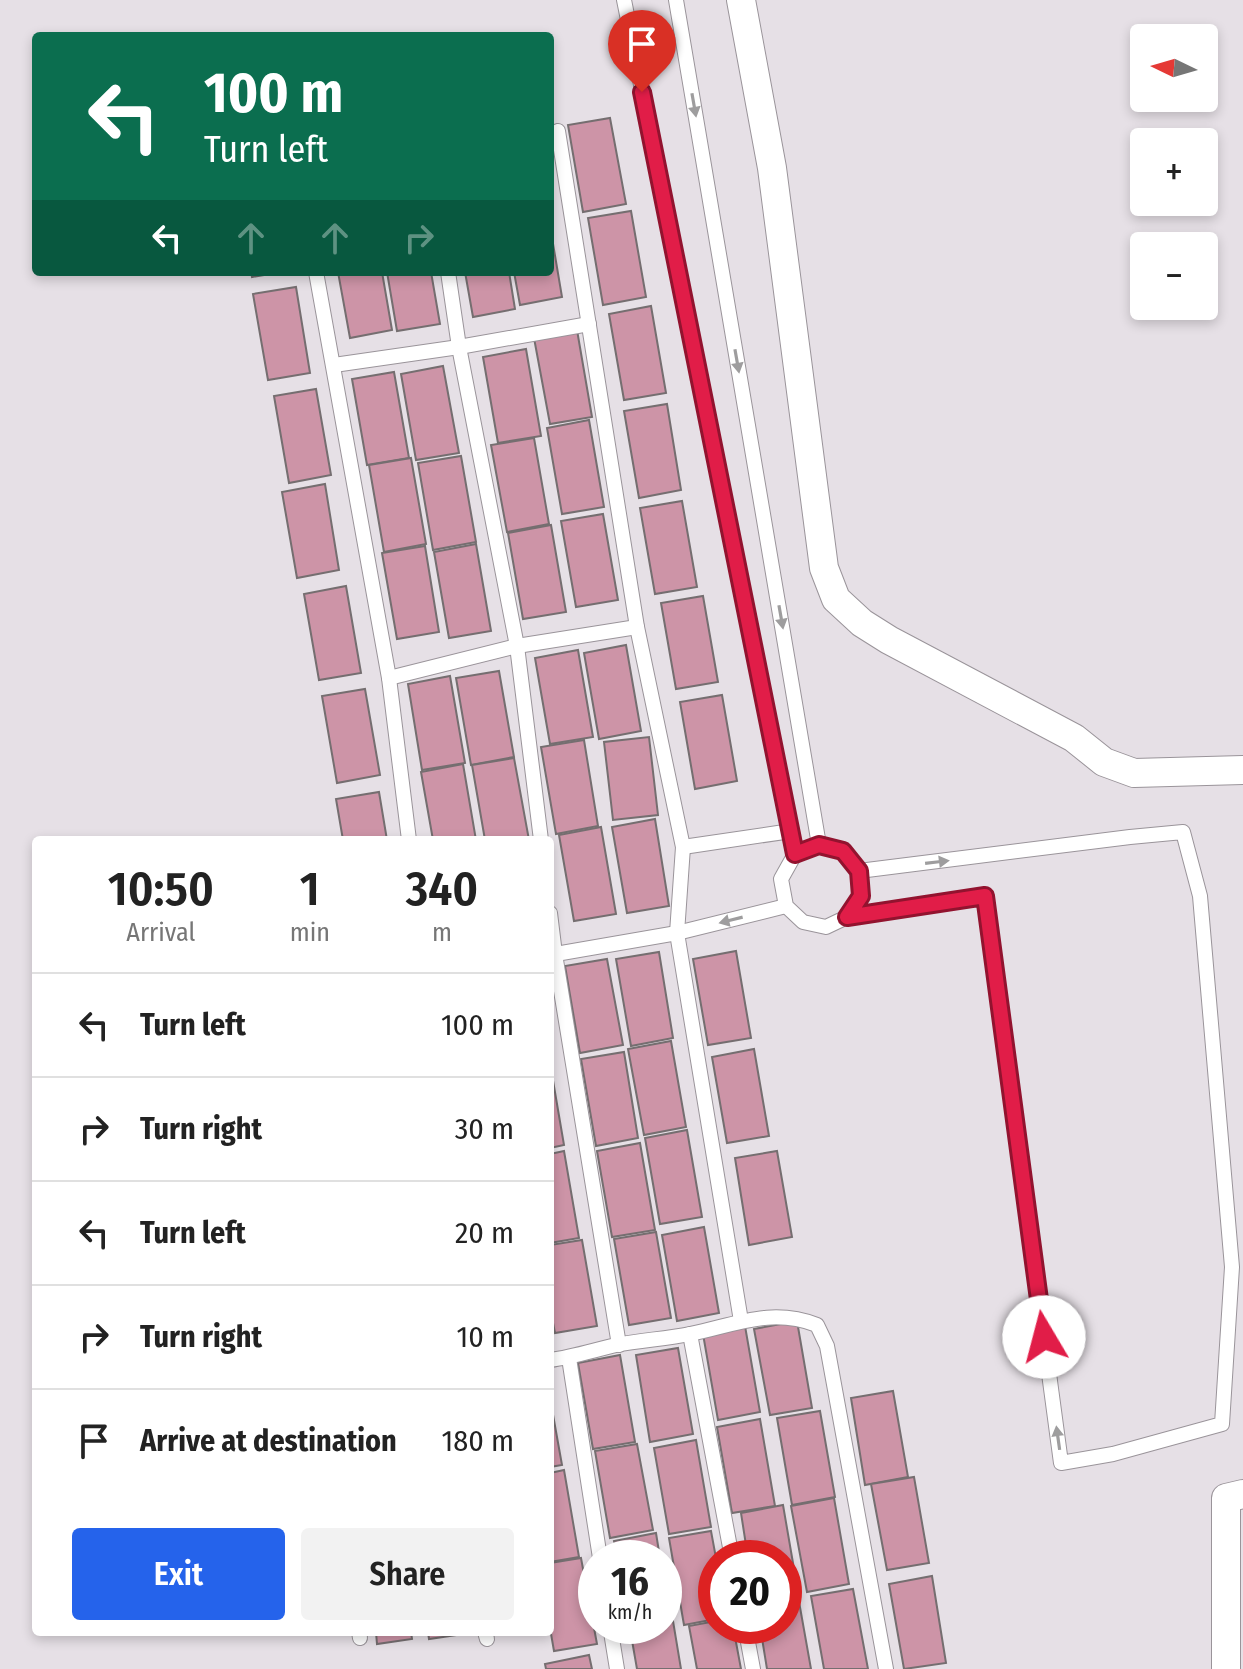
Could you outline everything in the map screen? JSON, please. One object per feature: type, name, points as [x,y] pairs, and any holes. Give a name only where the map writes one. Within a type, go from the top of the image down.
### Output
[{"type":"street","points":[[741,0],[772,168],[824,568],[836,599],[862,623],[889,640],[1074,738],[1104,762],[1134,773],[1243,770]]},
{"type":"street","points":[[1226,1669],[1226,1498],[1243,1494]]},
{"type":"lane","points":[[624,0],[791,831],[795,854],[781,879],[786,906],[803,922],[826,927],[847,917],[985,896],[1061,1463],[1113,1454],[1222,1424],[1237,1267],[1200,896],[1183,832],[859,871]]},
{"type":"lane","points":[[676,0],[819,845]]},
{"type":"lane","points":[[558,131],[637,627],[683,847],[677,933],[741,1321]]},
{"type":"lane","points":[[317,276],[389,678],[409,836]]},
{"type":"lane","points":[[449,276],[459,347],[517,646],[541,836]]},
{"type":"lane","points":[[334,365],[589,324]]},
{"type":"lane","points":[[389,678],[517,646],[637,627]]},
{"type":"lane","points":[[683,847],[791,831]]},
{"type":"lane","points":[[795,854],[819,845],[843,851],[859,871],[861,896],[847,917]]},
{"type":"lane","points":[[554,954],[677,933],[786,906]]},
{"type":"lane","points":[[554,966],[619,1345]]},
{"type":"lane","points":[[554,1360],[690,1334],[741,1321],[786,1316],[817,1325],[827,1346],[886,1669]]},
{"type":"lane","points":[[690,1334],[729,1540]]},
{"type":"lane","points":[[569,1358],[597,1540]]},
{"type":"lane","points":[[613,1644],[617,1669]]},
{"type":"lane","points":[[748,1644],[753,1669]]},
{"type":"building","points":[[610,118],[626,204],[583,212],[568,125]]},
{"type":"building","points":[[631,211],[646,297],[603,305],[588,218]]},
{"type":"building","points":[[554,250],[562,297],[520,305],[515,276],[554,276]]},
{"type":"building","points":[[339,276],[383,276],[392,330],[350,338]]},
{"type":"building","points":[[388,276],[432,276],[440,324],[397,331]]},
{"type":"building","points":[[466,276],[510,276],[515,309],[473,317]]},
{"type":"building","points":[[296,287],[310,373],[268,380],[253,294]]},
{"type":"building","points":[[651,306],[666,393],[624,400],[609,314]]},
{"type":"building","points":[[577,330],[592,417],[550,424],[534,338]]},
{"type":"building","points":[[526,349],[541,436],[498,443],[483,357]]},
{"type":"building","points":[[443,366],[459,453],[416,460],[401,374]]},
{"type":"building","points":[[394,372],[409,458],[367,465],[352,379]]},
{"type":"building","points":[[316,389],[331,475],[289,483],[274,396]]},
{"type":"building","points":[[667,404],[681,490],[639,498],[624,411]]},
{"type":"building","points":[[589,420],[604,507],[562,514],[547,428]]},
{"type":"building","points":[[534,438],[549,524],[507,532],[491,445]]},
{"type":"building","points":[[461,456],[476,542],[433,550],[418,463]]},
{"type":"building","points":[[411,458],[426,544],[384,552],[369,465]]},
{"type":"building","points":[[325,484],[339,570],[297,578],[282,492]]},
{"type":"building","points":[[682,501],[697,587],[655,594],[640,508]]},
{"type":"building","points":[[603,514],[618,600],[576,607],[561,521]]},
{"type":"building","points":[[551,525],[566,612],[523,619],[508,533]]},
{"type":"building","points":[[476,544],[491,631],[449,638],[434,552]]},
{"type":"building","points":[[425,546],[439,632],[397,639],[382,553]]},
{"type":"building","points":[[346,586],[361,673],[319,680],[304,594]]},
{"type":"building","points":[[703,596],[718,682],[676,689],[661,603]]},
{"type":"building","points":[[626,645],[641,731],[599,739],[584,653]]},
{"type":"building","points":[[578,650],[593,737],[550,744],[535,658]]},
{"type":"building","points":[[499,671],[514,757],[471,765],[456,678]]},
{"type":"building","points":[[450,676],[465,763],[422,770],[408,684]]},
{"type":"building","points":[[365,689],[380,775],[337,783],[322,696]]},
{"type":"building","points":[[722,695],[737,781],[695,789],[680,702]]},
{"type":"building","points":[[649,737],[658,815],[613,820],[604,742]]},
{"type":"building","points":[[584,740],[598,826],[556,834],[541,747]]},
{"type":"building","points":[[514,758],[528,836],[484,836],[472,765]]},
{"type":"building","points":[[463,764],[475,836],[432,836],[421,772]]},
{"type":"building","points":[[379,792],[386,836],[342,836],[336,799]]},
{"type":"building","points":[[655,819],[669,906],[627,913],[612,827]]},
{"type":"building","points":[[601,827],[616,914],[574,921],[559,835]]},
{"type":"building","points":[[736,951],[751,1038],[708,1045],[693,959]]},
{"type":"building","points":[[659,952],[673,1038],[631,1046],[616,959]]},
{"type":"building","points":[[607,959],[623,1045],[580,1053],[565,966]]},
{"type":"building","points":[[671,1041],[686,1127],[644,1135],[628,1049]]},
{"type":"building","points":[[754,1049],[769,1136],[727,1143],[712,1057]]},
{"type":"building","points":[[624,1052],[638,1138],[596,1146],[581,1059]]},
{"type":"building","points":[[554,1086],[564,1145],[554,1147]]},
{"type":"building","points":[[687,1130],[702,1217],[660,1224],[645,1138]]},
{"type":"building","points":[[640,1143],[655,1230],[612,1237],[597,1151]]},
{"type":"building","points":[[564,1151],[579,1238],[554,1242],[554,1153]]},
{"type":"building","points":[[777,1151],[792,1237],[749,1245],[735,1158]]},
{"type":"building","points":[[704,1227],[719,1313],[677,1321],[662,1235]]},
{"type":"building","points":[[656,1232],[671,1318],[629,1325],[614,1239]]},
{"type":"building","points":[[582,1240],[597,1326],[555,1333],[554,1244]]},
{"type":"building","points":[[797,1321],[812,1408],[770,1415],[754,1329]]},
{"type":"building","points":[[745,1326],[760,1412],[718,1420],[703,1334]]},
{"type":"building","points":[[678,1348],[693,1434],[650,1442],[636,1355]]},
{"type":"building","points":[[620,1355],[635,1442],[593,1449],[578,1363]]},
{"type":"building","points":[[893,1391],[908,1477],[865,1485],[851,1398]]},
{"type":"building","points":[[820,1411],[835,1497],[792,1505],[777,1418]]},
{"type":"building","points":[[760,1419],[775,1506],[732,1513],[717,1427]]},
{"type":"building","points":[[554,1420],[562,1465],[554,1466]]},
{"type":"building","points":[[696,1440],[711,1527],[669,1534],[654,1448]]},
{"type":"building","points":[[637,1444],[653,1530],[610,1538],[595,1451]]},
{"type":"building","points":[[564,1470],[578,1557],[554,1561],[554,1472]]},
{"type":"building","points":[[914,1477],[929,1563],[887,1570],[871,1484]]},
{"type":"building","points":[[834,1498],[849,1584],[807,1592],[802,1565],[802,1540],[797,1540],[791,1506]]},
{"type":"building","points":[[783,1505],[789,1540],[745,1540],[741,1513]]},
{"type":"building","points":[[711,1531],[713,1540],[698,1540],[698,1622],[684,1625],[682,1540],[669,1538]]},
{"type":"building","points":[[656,1533],[657,1540],[619,1540]]},
{"type":"building","points":[[578,1558],[578,1644],[597,1644],[554,1651],[551,1636],[554,1636],[554,1562]]},
{"type":"building","points":[[932,1576],[946,1663],[904,1669],[889,1584]]},
{"type":"building","points":[[853,1589],[868,1669],[824,1669],[811,1596]]},
{"type":"building","points":[[802,1618],[811,1669],[767,1669],[763,1644],[802,1644]]},
{"type":"building","points":[[698,1624],[698,1644],[736,1644],[741,1669],[697,1669],[689,1626]]},
{"type":"building","points":[[376,1636],[412,1636],[412,1639],[377,1644]]},
{"type":"building","points":[[633,1644],[677,1644],[681,1669],[637,1669]]},
{"type":"building","points":[[589,1655],[592,1669],[546,1669],[545,1664]]},
{"type":"route","points":[[642,92],[795,854],[819,845],[843,851],[859,871],[861,896],[847,917],[985,896],[1044,1337]]}]
